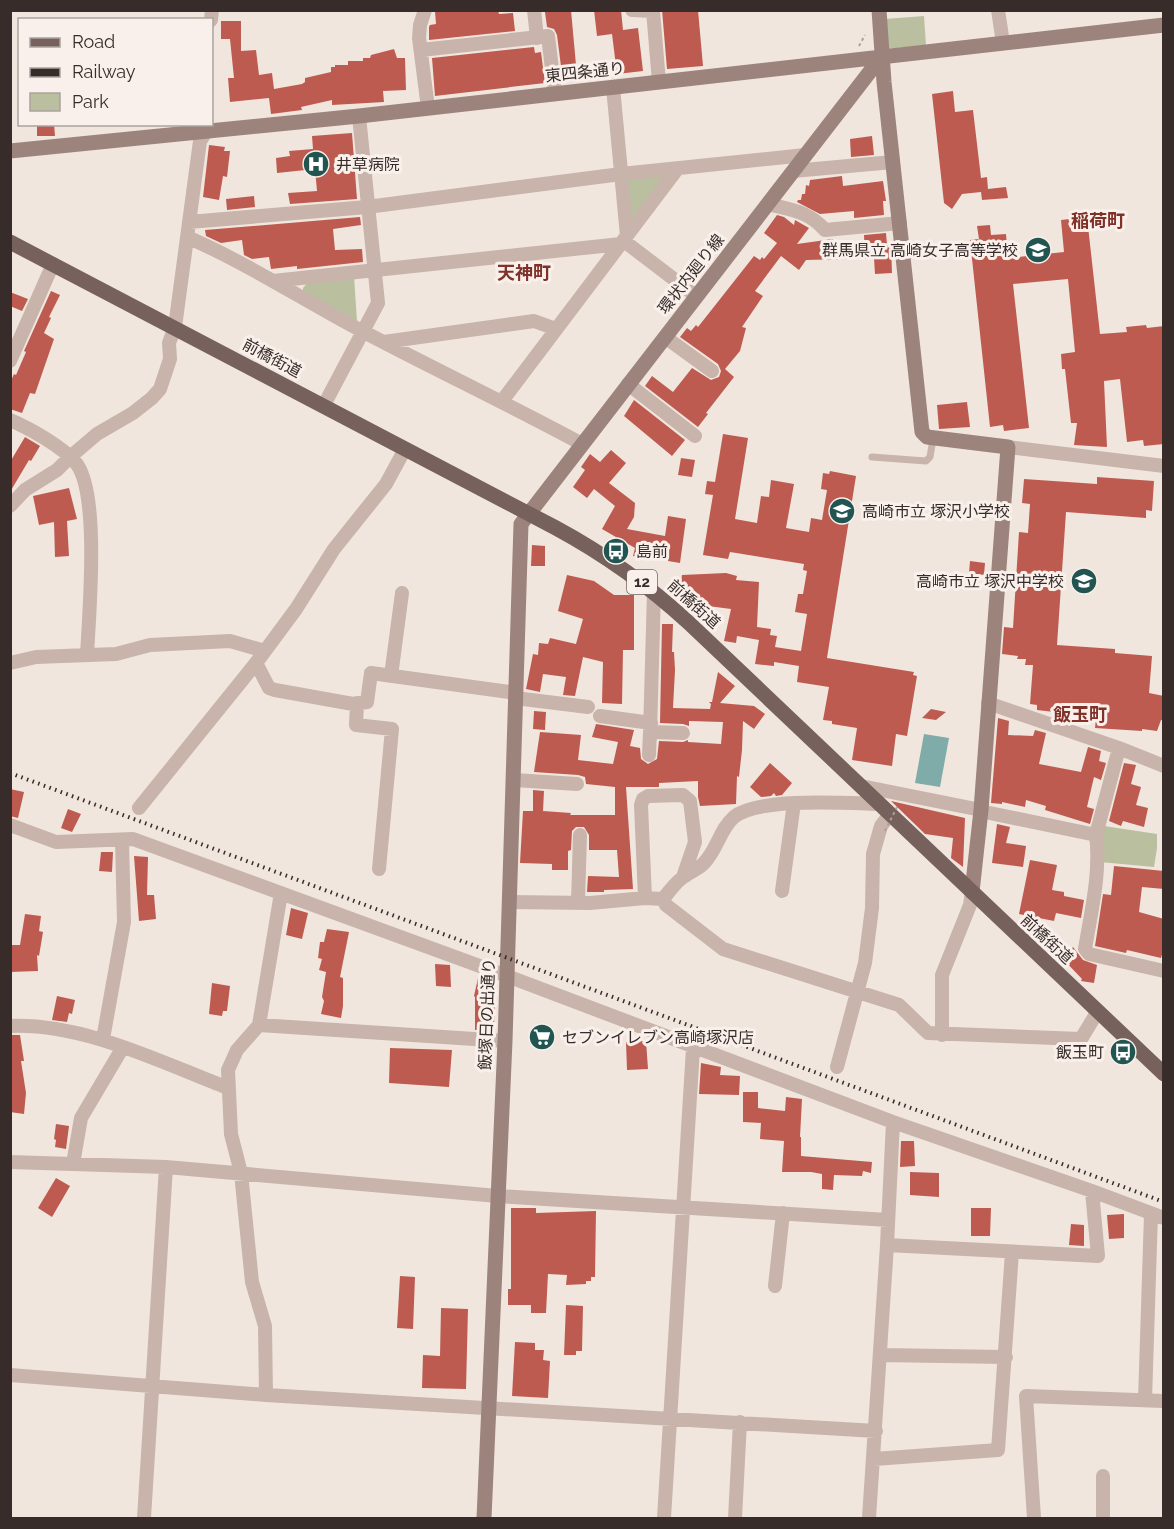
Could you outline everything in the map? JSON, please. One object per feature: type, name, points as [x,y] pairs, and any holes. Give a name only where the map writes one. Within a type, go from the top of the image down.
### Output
[{"type":"main road","name":"前橋街道","points":[[10,242],[598,551],[654,592],[861,786],[889,808],[972,892],[1164,1074]]},
{"type":"street","points":[[425,10],[419,32],[428,108]]},
{"type":"street","points":[[534,10],[537,38]]},
{"type":"street","points":[[632,10],[653,11],[659,82]]},
{"type":"street","points":[[879,10],[922,432],[927,437],[933,438],[1164,466]]},
{"type":"street","points":[[999,10],[1003,43]]},
{"type":"street","name":"東四条通り","points":[[10,151],[206,128],[359,116],[1164,25]]},
{"type":"street","points":[[421,50],[548,36],[555,94]]},
{"type":"street","name":"環状内廻り線","points":[[528,514],[882,56]]},
{"type":"street","points":[[613,87],[624,240]]},
{"type":"street","points":[[324,405],[378,303],[359,116]]},
{"type":"street","points":[[10,506],[25,490],[57,470],[97,434],[133,413],[160,389],[170,359],[169,343],[175,327],[200,141],[206,128]]},
{"type":"street","points":[[189,222],[367,207],[621,174],[805,156]]},
{"type":"street","points":[[793,171],[893,162]]},
{"type":"street","points":[[502,401],[678,168]]},
{"type":"street","points":[[768,204],[807,215],[815,219],[825,230],[900,224]]},
{"type":"street","points":[[188,237],[273,281],[363,332],[502,401],[582,444]]},
{"type":"street","points":[[273,281],[624,240],[696,297]]},
{"type":"street","points":[[10,361],[53,264]]},
{"type":"street","points":[[384,342],[534,321],[556,329]]},
{"type":"street","points":[[665,337],[712,371]]},
{"type":"street","points":[[628,384],[695,436]]},
{"type":"street","points":[[10,420],[28,428],[70,457],[77,465],[86,485],[91,522],[87,655]]},
{"type":"street","points":[[942,1035],[942,975],[970,905],[972,892],[1008,447]]},
{"type":"street","points":[[139,808],[265,651],[296,609],[334,549],[386,484],[405,449]]},
{"type":"street","name":"飯塚日の出通り","points":[[484,1518],[505,1041],[521,524],[528,514]]},
{"type":"street","points":[[649,755],[654,592]]},
{"type":"street","points":[[390,676],[402,593]]},
{"type":"street","points":[[10,663],[36,657],[116,654],[150,645],[230,641],[265,651]]},
{"type":"street","points":[[256,663],[269,688],[357,703],[367,702],[371,673],[588,707]]},
{"type":"street","points":[[357,703],[356,725],[392,729],[379,869]]},
{"type":"street","points":[[988,704],[1119,748],[1164,766]]},
{"type":"street","points":[[600,716],[683,733]]},
{"type":"street","points":[[1119,748],[1096,835],[1097,872],[1086,951],[1089,954],[1164,971]]},
{"type":"street","points":[[514,780],[577,784]]},
{"type":"street","points":[[861,786],[1096,835]]},
{"type":"street","points":[[645,898],[641,805],[643,799],[648,796],[683,795],[690,801],[695,842],[683,877]]},
{"type":"street","points":[[782,891],[794,803]]},
{"type":"street","points":[[663,899],[683,877],[703,865],[734,818],[753,810],[794,803],[889,808],[873,854],[872,908],[865,963],[837,1067]]},
{"type":"street","points":[[10,825],[56,842],[133,839],[507,976],[893,1122],[1157,1216],[1145,1400]]},
{"type":"street","points":[[578,902],[580,835]]},
{"type":"street","points":[[103,1039],[124,922],[122,840]]},
{"type":"street","points":[[266,1395],[265,1326],[252,1282],[241,1173],[231,1134],[228,1070],[237,1050],[259,1025],[281,893]]},
{"type":"street","points":[[509,902],[613,902],[645,898],[663,899]]},
{"type":"street","points":[[663,899],[666,905],[723,950],[899,1005],[928,1033],[1081,1039],[1098,1011]]},
{"type":"street","points":[[10,1026],[31,1025],[103,1039],[228,1088]]},
{"type":"street","points":[[259,1025],[505,1041]]},
{"type":"street","points":[[73,1164],[81,1118],[123,1047]]},
{"type":"street","points":[[664,1518],[693,1048]]},
{"type":"street","points":[[869,1518],[893,1122]]},
{"type":"street","points":[[10,1162],[166,1167],[498,1196],[888,1220]]},
{"type":"street","points":[[144,1518],[166,1167]]},
{"type":"street","points":[[887,1245],[1098,1256],[1092,1191]]},
{"type":"street","points":[[775,1286],[783,1213]]},
{"type":"street","points":[[874,1459],[998,1450],[1012,1252]]},
{"type":"street","points":[[880,1355],[1006,1358]]},
{"type":"street","points":[[10,1375],[266,1395],[876,1431]]},
{"type":"street","points":[[1002,1395],[1164,1401]]},
{"type":"street","points":[[1026,1396],[1034,1518]]},
{"type":"street","points":[[735,1518],[740,1422]]},
{"type":"street","points":[[1103,1476],[1103,1518]]},
{"type":"lane","points":[[872,457],[926,461],[930,456],[933,438]]},
{"type":"path","points":[[885,831],[889,808]]},
{"type":"green space","points":[[924,16],[926,45],[887,49],[885,19]]},
{"type":"green space","points":[[673,171],[628,231],[623,176]]},
{"type":"green space","points":[[354,276],[357,321],[303,293],[303,288],[308,282]]},
{"type":"green space","points":[[1104,826],[1157,834],[1154,867],[1100,862]]},
{"type":"water","points":[[924,734],[949,738],[940,787],[915,783]]},
{"type":"building","points":[[436,10],[498,10],[499,14],[513,13],[515,31],[429,40],[429,27],[436,24]]},
{"type":"building","points":[[571,10],[576,65],[581,65],[582,76],[578,77],[579,81],[563,82],[557,35],[554,29],[547,27],[545,12]]},
{"type":"building","points":[[594,10],[621,10],[623,30],[638,28],[643,71],[617,74],[612,34],[597,36]]},
{"type":"building","points":[[662,10],[698,10],[703,66],[667,69]]},
{"type":"building","points":[[221,21],[241,21],[241,51],[256,50],[259,75],[272,73],[274,89],[302,84],[305,78],[331,72],[331,67],[335,65],[348,65],[348,61],[363,61],[363,58],[370,58],[371,55],[394,49],[397,58],[405,58],[406,90],[383,91],[384,102],[332,105],[332,100],[301,107],[302,110],[271,114],[269,98],[230,102],[228,78],[234,78],[230,39],[221,39]]},
{"type":"building","points":[[534,47],[535,53],[541,52],[545,83],[435,96],[432,58]]},
{"type":"building","points":[[953,91],[955,112],[973,110],[981,178],[987,177],[988,189],[1006,187],[1008,198],[982,200],[981,192],[962,194],[952,209],[944,203],[932,94]]},
{"type":"building","points":[[37,126],[54,126],[55,136],[37,136]]},
{"type":"building","name":"井草病院","points":[[352,133],[357,199],[290,204],[288,193],[317,191],[315,169],[277,173],[276,158],[290,156],[289,151],[313,149],[312,136]]},
{"type":"building","points":[[872,136],[874,155],[851,157],[850,139]]},
{"type":"building","points":[[209,145],[225,147],[224,151],[230,151],[227,177],[223,176],[219,200],[203,197]]},
{"type":"building","points":[[842,176],[843,186],[883,181],[886,201],[883,201],[884,215],[854,218],[854,211],[820,214],[797,202],[801,200],[802,194],[805,194],[806,185],[809,186],[810,180]]},
{"type":"building","points":[[254,196],[255,207],[227,210],[226,199]]},
{"type":"building","points":[[777,215],[784,217],[794,225],[795,220],[809,228],[797,244],[833,239],[833,246],[844,245],[846,259],[806,260],[799,270],[781,256],[755,291],[763,296],[742,327],[746,328],[740,351],[725,369],[734,377],[698,427],[645,386],[652,376],[673,392],[692,368],[711,380],[719,377],[721,371],[718,364],[680,337],[687,328],[691,331],[696,325],[698,327],[754,256],[760,260],[762,257],[764,259],[777,243],[764,233]]},
{"type":"building","points":[[360,217],[361,225],[333,229],[335,250],[362,249],[363,262],[297,269],[297,266],[271,269],[269,257],[252,259],[244,255],[242,240],[221,243],[206,236],[205,230]]},
{"type":"building","points":[[1087,217],[1100,334],[1127,332],[1126,327],[1164,326],[1164,444],[1144,446],[1143,440],[1127,442],[1120,379],[1104,381],[1107,447],[1074,445],[1077,423],[1071,423],[1065,369],[1062,369],[1061,354],[1075,352],[1068,279],[1013,284],[1029,428],[1004,431],[1003,425],[990,427],[970,240],[979,239],[977,226],[990,225],[991,235],[1006,234],[1008,258],[1064,252],[1061,220]]},
{"type":"building","points":[[886,233],[887,245],[891,245],[892,273],[875,274],[874,258],[865,259],[864,235]]},
{"type":"building","points":[[51,291],[60,295],[44,333],[54,339],[35,394],[30,393],[22,413],[10,409],[10,383],[14,374],[16,375],[26,352],[24,351]]},
{"type":"building","points":[[10,292],[28,299],[22,311],[10,306]]},
{"type":"building","points":[[634,400],[685,440],[672,456],[624,416]]},
{"type":"building","points":[[967,402],[970,427],[939,429],[937,405]]},
{"type":"building","points":[[723,434],[748,438],[735,519],[757,523],[761,496],[769,497],[771,480],[794,484],[786,528],[809,532],[811,518],[822,520],[827,490],[821,489],[823,473],[829,474],[830,471],[856,476],[827,658],[914,672],[913,675],[917,676],[907,736],[896,734],[892,766],[852,760],[857,728],[832,724],[832,721],[823,720],[829,687],[797,682],[799,666],[774,662],[774,666],[755,664],[759,640],[737,636],[736,643],[724,641],[731,609],[708,606],[708,615],[694,607],[697,602],[680,589],[682,575],[726,573],[737,576],[736,580],[759,582],[757,627],[771,629],[770,635],[777,636],[775,647],[801,651],[807,614],[795,612],[798,594],[803,594],[807,571],[803,570],[804,564],[730,552],[728,559],[703,555],[713,495],[705,494],[707,481],[715,482]]},
{"type":"building","points":[[25,437],[40,446],[10,492],[10,462]]},
{"type":"building","points":[[611,450],[626,463],[609,483],[635,503],[634,517],[627,529],[665,536],[668,516],[686,519],[680,563],[668,561],[669,557],[649,554],[648,559],[633,556],[635,548],[602,529],[615,506],[594,489],[587,498],[573,487],[585,470],[581,467],[590,454],[600,462]]},
{"type":"building","points":[[681,458],[695,460],[692,477],[678,475]]},
{"type":"building","points":[[1097,477],[1154,481],[1152,511],[1146,510],[1146,518],[1066,512],[1057,645],[1115,649],[1115,653],[1152,656],[1149,693],[1164,696],[1164,720],[1161,720],[1157,731],[1095,728],[1096,719],[1062,717],[1063,713],[1037,710],[1037,705],[1030,704],[1033,665],[1025,665],[1026,659],[1017,659],[1018,656],[1002,654],[1004,627],[1013,628],[1019,532],[1028,533],[1030,504],[1022,503],[1024,479],[1097,484]]},
{"type":"building","points":[[69,488],[77,519],[67,521],[69,556],[55,557],[54,522],[39,525],[33,496]]},
{"type":"building","points":[[532,545],[545,546],[545,566],[531,566]]},
{"type":"building","points":[[970,561],[985,563],[984,575],[969,573]]},
{"type":"building","points":[[567,575],[594,581],[614,595],[634,595],[634,650],[623,650],[622,704],[602,703],[603,662],[583,657],[575,696],[563,695],[566,677],[543,674],[540,692],[526,689],[533,654],[538,655],[539,643],[548,644],[550,638],[576,644],[583,619],[558,611]]},
{"type":"building","points":[[662,624],[673,624],[672,652],[674,652],[675,670],[673,708],[710,709],[709,702],[712,702],[718,672],[735,686],[720,703],[754,706],[765,714],[754,729],[743,721],[736,804],[700,806],[698,781],[659,783],[659,787],[626,787],[633,889],[587,892],[588,876],[619,877],[617,850],[589,850],[589,835],[584,827],[576,827],[572,831],[571,850],[568,851],[568,870],[552,870],[552,864],[520,863],[523,811],[533,811],[533,790],[544,791],[543,811],[571,813],[570,815],[615,815],[615,787],[586,784],[585,777],[578,775],[534,772],[540,732],[581,735],[578,760],[613,764],[618,742],[592,737],[596,724],[634,730],[630,746],[640,748],[641,759],[648,764],[657,759],[659,741],[683,742],[688,740],[688,742],[721,744],[723,722],[689,721],[689,726],[660,723]]},
{"type":"building","points":[[931,709],[946,712],[936,720],[922,718]]},
{"type":"building","points":[[534,711],[546,712],[545,730],[533,729]]},
{"type":"building","points":[[998,718],[1009,721],[1008,735],[1033,736],[1035,730],[1046,733],[1039,764],[1081,772],[1088,747],[1101,751],[1099,761],[1106,763],[1101,780],[1094,777],[1087,807],[1094,809],[1090,824],[1045,810],[1046,806],[1026,800],[1025,807],[1002,802],[1002,804],[991,803]]},
{"type":"building","points":[[770,763],[792,783],[782,795],[776,796],[774,793],[771,796],[761,797],[750,787]]},
{"type":"building","points":[[1124,763],[1136,765],[1131,784],[1141,787],[1136,805],[1148,808],[1144,827],[1123,821],[1121,826],[1109,821]]},
{"type":"building","points":[[10,789],[24,792],[18,818],[10,816]]},
{"type":"building","points":[[891,801],[965,818],[963,867],[951,858],[953,838],[925,834]]},
{"type":"building","points":[[68,809],[81,814],[72,832],[61,828]]},
{"type":"building","points":[[997,824],[1010,827],[1006,843],[1026,846],[1023,867],[992,863]]},
{"type":"building","points":[[101,852],[113,852],[112,872],[99,871]]},
{"type":"building","points":[[134,856],[148,857],[147,895],[154,895],[156,919],[139,921]]},
{"type":"building","points":[[1030,860],[1057,865],[1052,890],[1064,892],[1064,896],[1084,900],[1081,918],[1056,913],[1054,921],[1019,914]]},
{"type":"building","points":[[1114,866],[1164,871],[1164,889],[1142,887],[1139,912],[1164,919],[1164,948],[1161,958],[1095,946],[1103,894],[1111,895]]},
{"type":"building","points":[[291,908],[308,913],[302,939],[286,935]]},
{"type":"building","points":[[25,914],[41,916],[39,931],[43,932],[39,956],[37,955],[38,971],[10,972],[10,945],[20,945]]},
{"type":"building","points":[[327,929],[349,932],[340,977],[343,978],[341,1018],[321,1014],[326,972],[319,970],[322,959],[318,958],[320,942],[324,942]]},
{"type":"building","points":[[1073,947],[1083,960],[1097,965],[1094,983],[1081,981],[1082,979],[1062,958]]},
{"type":"building","points":[[435,964],[450,965],[451,987],[436,986]]},
{"type":"building","points":[[478,978],[490,982],[485,1006],[495,1006],[494,1024],[482,1024],[481,1030],[475,1030],[474,996]]},
{"type":"building","points":[[212,983],[230,986],[227,1011],[223,1011],[222,1016],[209,1014]]},
{"type":"building","points":[[57,996],[75,1000],[72,1014],[69,1013],[67,1022],[52,1020]]},
{"type":"building","points":[[10,1035],[20,1035],[26,1093],[24,1114],[10,1112]]},
{"type":"building","points":[[646,1041],[648,1069],[627,1070],[626,1042]]},
{"type":"building","points":[[390,1048],[452,1050],[449,1087],[389,1083]]},
{"type":"building","points":[[701,1063],[721,1067],[720,1075],[740,1076],[739,1095],[699,1094]]},
{"type":"building","points":[[743,1092],[758,1092],[758,1108],[785,1111],[786,1097],[802,1099],[801,1156],[872,1162],[871,1173],[863,1171],[862,1176],[834,1175],[833,1190],[822,1189],[822,1174],[782,1172],[784,1141],[760,1139],[761,1123],[743,1122]]},
{"type":"building","points":[[56,1124],[69,1126],[66,1149],[55,1147]]},
{"type":"building","points":[[901,1141],[914,1141],[915,1166],[900,1167]]},
{"type":"building","points":[[910,1172],[939,1173],[939,1197],[910,1195]]},
{"type":"building","points":[[56,1178],[70,1186],[52,1217],[38,1208]]},
{"type":"building","points":[[511,1208],[536,1208],[536,1213],[596,1211],[595,1277],[591,1277],[591,1281],[586,1281],[586,1284],[566,1285],[567,1275],[548,1274],[546,1313],[531,1313],[531,1305],[508,1305],[508,1289],[511,1289]]},
{"type":"building","points":[[971,1208],[991,1208],[990,1236],[971,1236]]},
{"type":"building","points":[[1124,1214],[1124,1238],[1109,1239],[1107,1215]]},
{"type":"building","points":[[1071,1224],[1084,1225],[1084,1246],[1069,1245]]},
{"type":"building","points":[[400,1276],[415,1277],[413,1329],[397,1328]]},
{"type":"building","points":[[566,1305],[583,1306],[582,1351],[576,1351],[576,1355],[564,1355]]},
{"type":"building","points":[[441,1308],[468,1309],[466,1389],[422,1388],[423,1355],[440,1356]]},
{"type":"building","points":[[515,1342],[535,1343],[535,1350],[544,1350],[543,1360],[550,1361],[548,1398],[512,1396]]},
{"type":"railway","points":[[10,773],[1164,1202]]},
{"type":"place","name":"井草病院","points":[[316,164]]},
{"type":"place","name":"群馬県立 高崎女子高等学校","points":[[1038,250]]},
{"type":"place","name":"高崎市立 塚沢小学校","points":[[842,511]]},
{"type":"place","name":"島前","points":[[616,551]]},
{"type":"place","name":"高崎市立 塚沢中学校","points":[[1084,581]]},
{"type":"place","name":"セブンイレブン高崎塚沢店","points":[[542,1037]]},
{"type":"place","name":"飯玉町","points":[[1123,1052]]},
{"type":"district","name":"稲荷町","points":[[1098,220]]},
{"type":"district","name":"天神町","points":[[524,272]]},
{"type":"district","name":"飯玉町","points":[[1080,714]]}]
